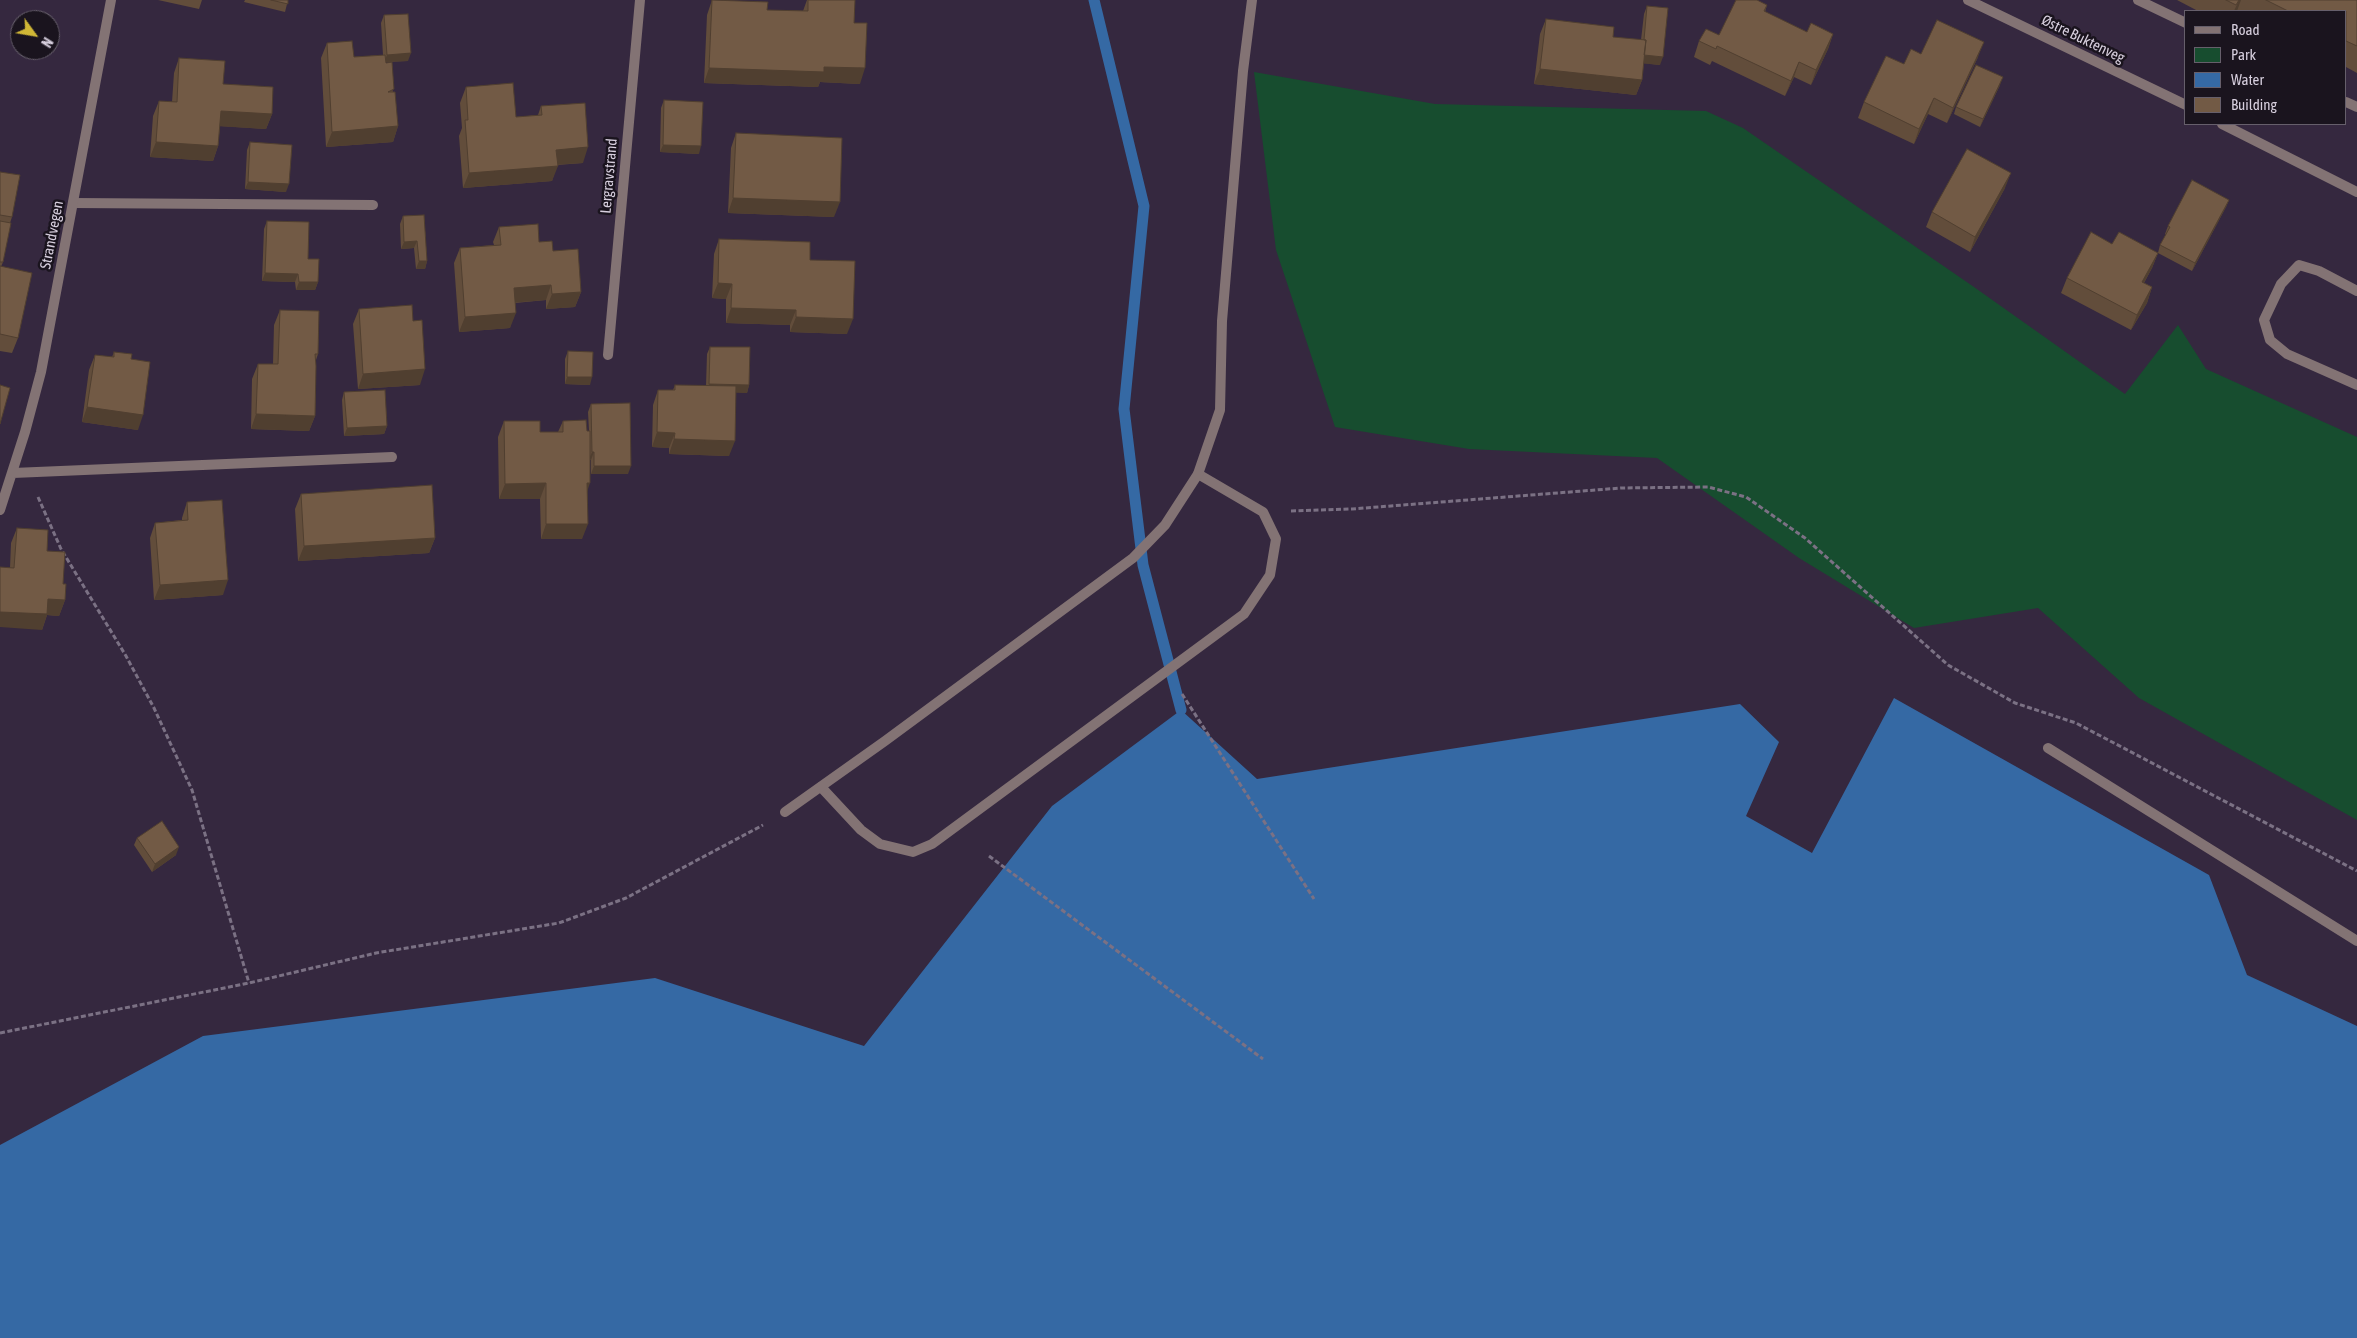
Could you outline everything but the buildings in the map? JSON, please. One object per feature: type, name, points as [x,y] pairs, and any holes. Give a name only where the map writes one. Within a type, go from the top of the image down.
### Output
[{"type":"street","name":"Strandvegen","points":[[0,510],[13,473],[41,372],[111,0]]},
{"type":"street","name":"Lergravstrand","points":[[608,355],[640,0]]},
{"type":"street","points":[[785,812],[1133,558],[1164,525],[1198,474],[1220,410],[1222,320],[1243,71],[1252,0]]},
{"type":"street","name":"Østre Buktenveg","points":[[1968,0],[2184,104]]},
{"type":"street","points":[[2138,0],[2184,23]]},
{"type":"street","points":[[2224,125],[2357,192]]},
{"type":"street","points":[[73,203],[373,205]]},
{"type":"street","points":[[2357,291],[2319,271],[2299,265],[2282,284],[2264,320],[2270,340],[2287,354],[2357,385]]},
{"type":"street","points":[[13,473],[392,458]]},
{"type":"street","points":[[821,786],[861,830],[880,844],[913,852],[932,844],[1244,614],[1270,575],[1276,539],[1263,512],[1198,474]]},
{"type":"street","points":[[2048,748],[2357,941]]},
{"type":"path","points":[[13,473],[28,485],[40,499],[61,549],[126,656],[154,708],[192,790],[249,983]]},
{"type":"path","points":[[1263,512],[1352,509],[1621,488],[1708,487],[1746,497],[1805,538],[1948,665],[2015,703],[2076,723],[2357,872]]},
{"type":"path","points":[[1182,694],[1314,899]]},
{"type":"path","points":[[0,1033],[249,983],[376,953],[559,923],[626,898],[716,852],[785,812]]},
{"type":"path","points":[[989,856],[1263,1059]]},
{"type":"green space","points":[[1254,72],[1435,104],[1706,111],[1743,128],[1974,287],[2125,394],[2178,325],[2206,369],[2357,437],[2357,820],[2139,698],[2038,608],[1914,628],[1799,558],[1657,458],[1469,449],[1335,427],[1276,250]]},
{"type":"water","points":[[1894,698],[2209,875],[2247,975],[2357,1026],[2357,1338],[0,1338],[0,1145],[203,1036],[655,978],[864,1046],[1052,806],[1181,710],[1257,779],[1740,704],[1779,742],[1746,816],[1812,853]]},
{"type":"waterway","points":[[1094,0],[1144,206],[1124,409],[1143,565],[1181,710]]}]
